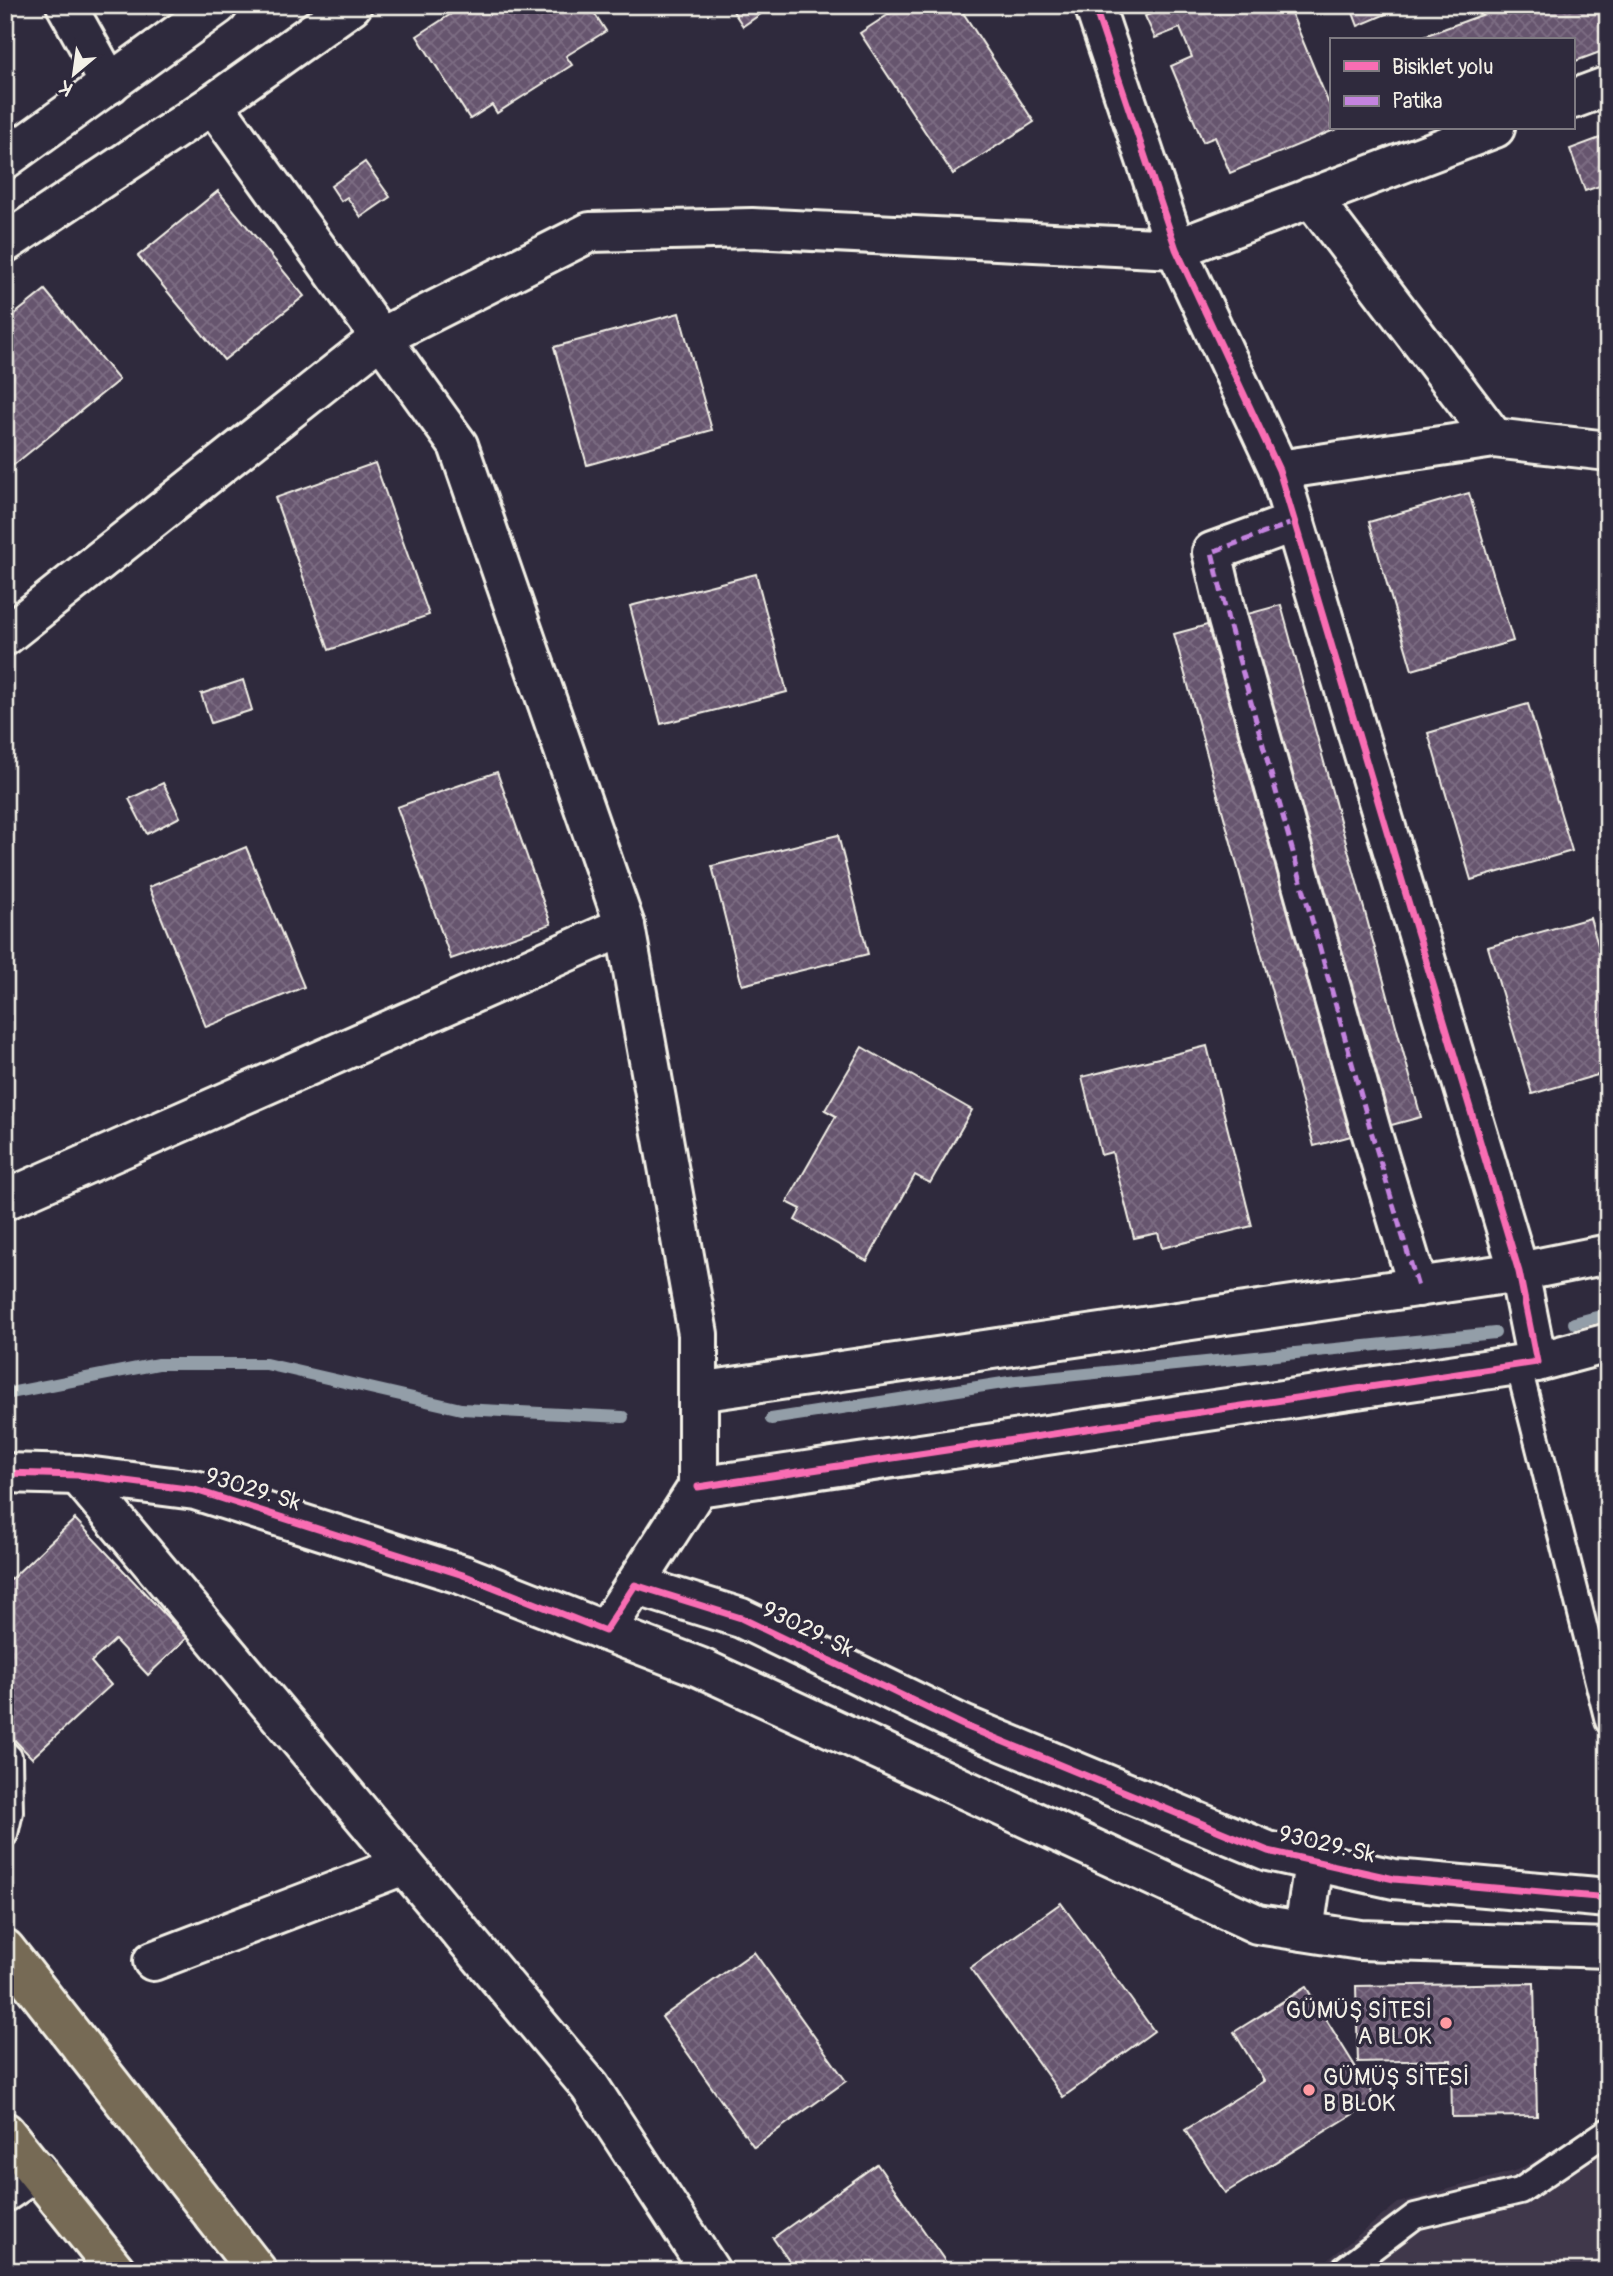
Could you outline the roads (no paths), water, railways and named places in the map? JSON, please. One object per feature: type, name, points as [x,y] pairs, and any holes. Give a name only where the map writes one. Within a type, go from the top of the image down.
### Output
[{"type":"main road","points":[[5,1950],[257,2271]]},
{"type":"main road","points":[[5,2132],[116,2271]]},
{"type":"street","points":[[66,5],[110,84]]},
{"type":"street","points":[[5,159],[218,5]]},
{"type":"street","points":[[5,243],[213,104],[352,5]]},
{"type":"street","points":[[1094,5],[1176,248],[1279,470],[1519,1272],[1527,1363]]},
{"type":"street","points":[[1574,99],[1608,86]]},
{"type":"street","points":[[213,104],[458,444],[625,926],[698,1334],[698,1487],[605,1631]]},
{"type":"street","points":[[5,636],[380,338],[590,232],[752,228],[1176,248],[1490,130]]},
{"type":"street","points":[[1311,197],[1494,438]]},
{"type":"street","points":[[1279,470],[1494,438],[1608,451]]},
{"type":"street","points":[[1295,522],[1212,552],[1243,673],[1371,1130],[1418,1287]]},
{"type":"street","points":[[5,1200],[625,926]]},
{"type":"street","points":[[698,1392],[1519,1272],[1608,1254]]},
{"type":"street","points":[[698,1487],[1527,1363],[1608,1343]]},
{"type":"street","name":"93029. Sk","points":[[5,1473],[78,1475],[195,1490],[463,1575],[699,1667],[1257,1924],[1360,1940],[1608,1948]]},
{"type":"street","points":[[78,1475],[590,2087],[710,2271]]},
{"type":"street","name":"93029. Sk","points":[[635,1585],[741,1618],[963,1725],[1268,1851],[1394,1879],[1608,1898]]},
{"type":"street","points":[[938,1777],[963,1725]]},
{"type":"street","points":[[1304,1931],[1314,1861]]},
{"type":"street","points":[[153,1961],[404,1865]]},
{"type":"street","points":[[5,2192],[37,2170]]},
{"type":"lane","points":[[1527,1363],[1608,1721]]},
{"type":"lane","points":[[5,1753],[9,1757],[10,1812],[5,1834]]},
{"type":"lane","points":[[1342,2271],[1415,2216],[1520,2191],[1608,2131]]},
{"type":"waterway","points":[[1574,1323],[1608,1314]]},
{"type":"waterway","points":[[771,1419],[1016,1381],[1495,1333]]},
{"type":"waterway","points":[[5,1394],[158,1364],[266,1364],[461,1409],[623,1417]]},
{"type":"place","name":"GÜMÜŞ SİTESİ A BLOK","points":[[1446,2023]]},
{"type":"place","name":"GÜMÜŞ SİTESİ B BLOK","points":[[1309,2090]]}]
